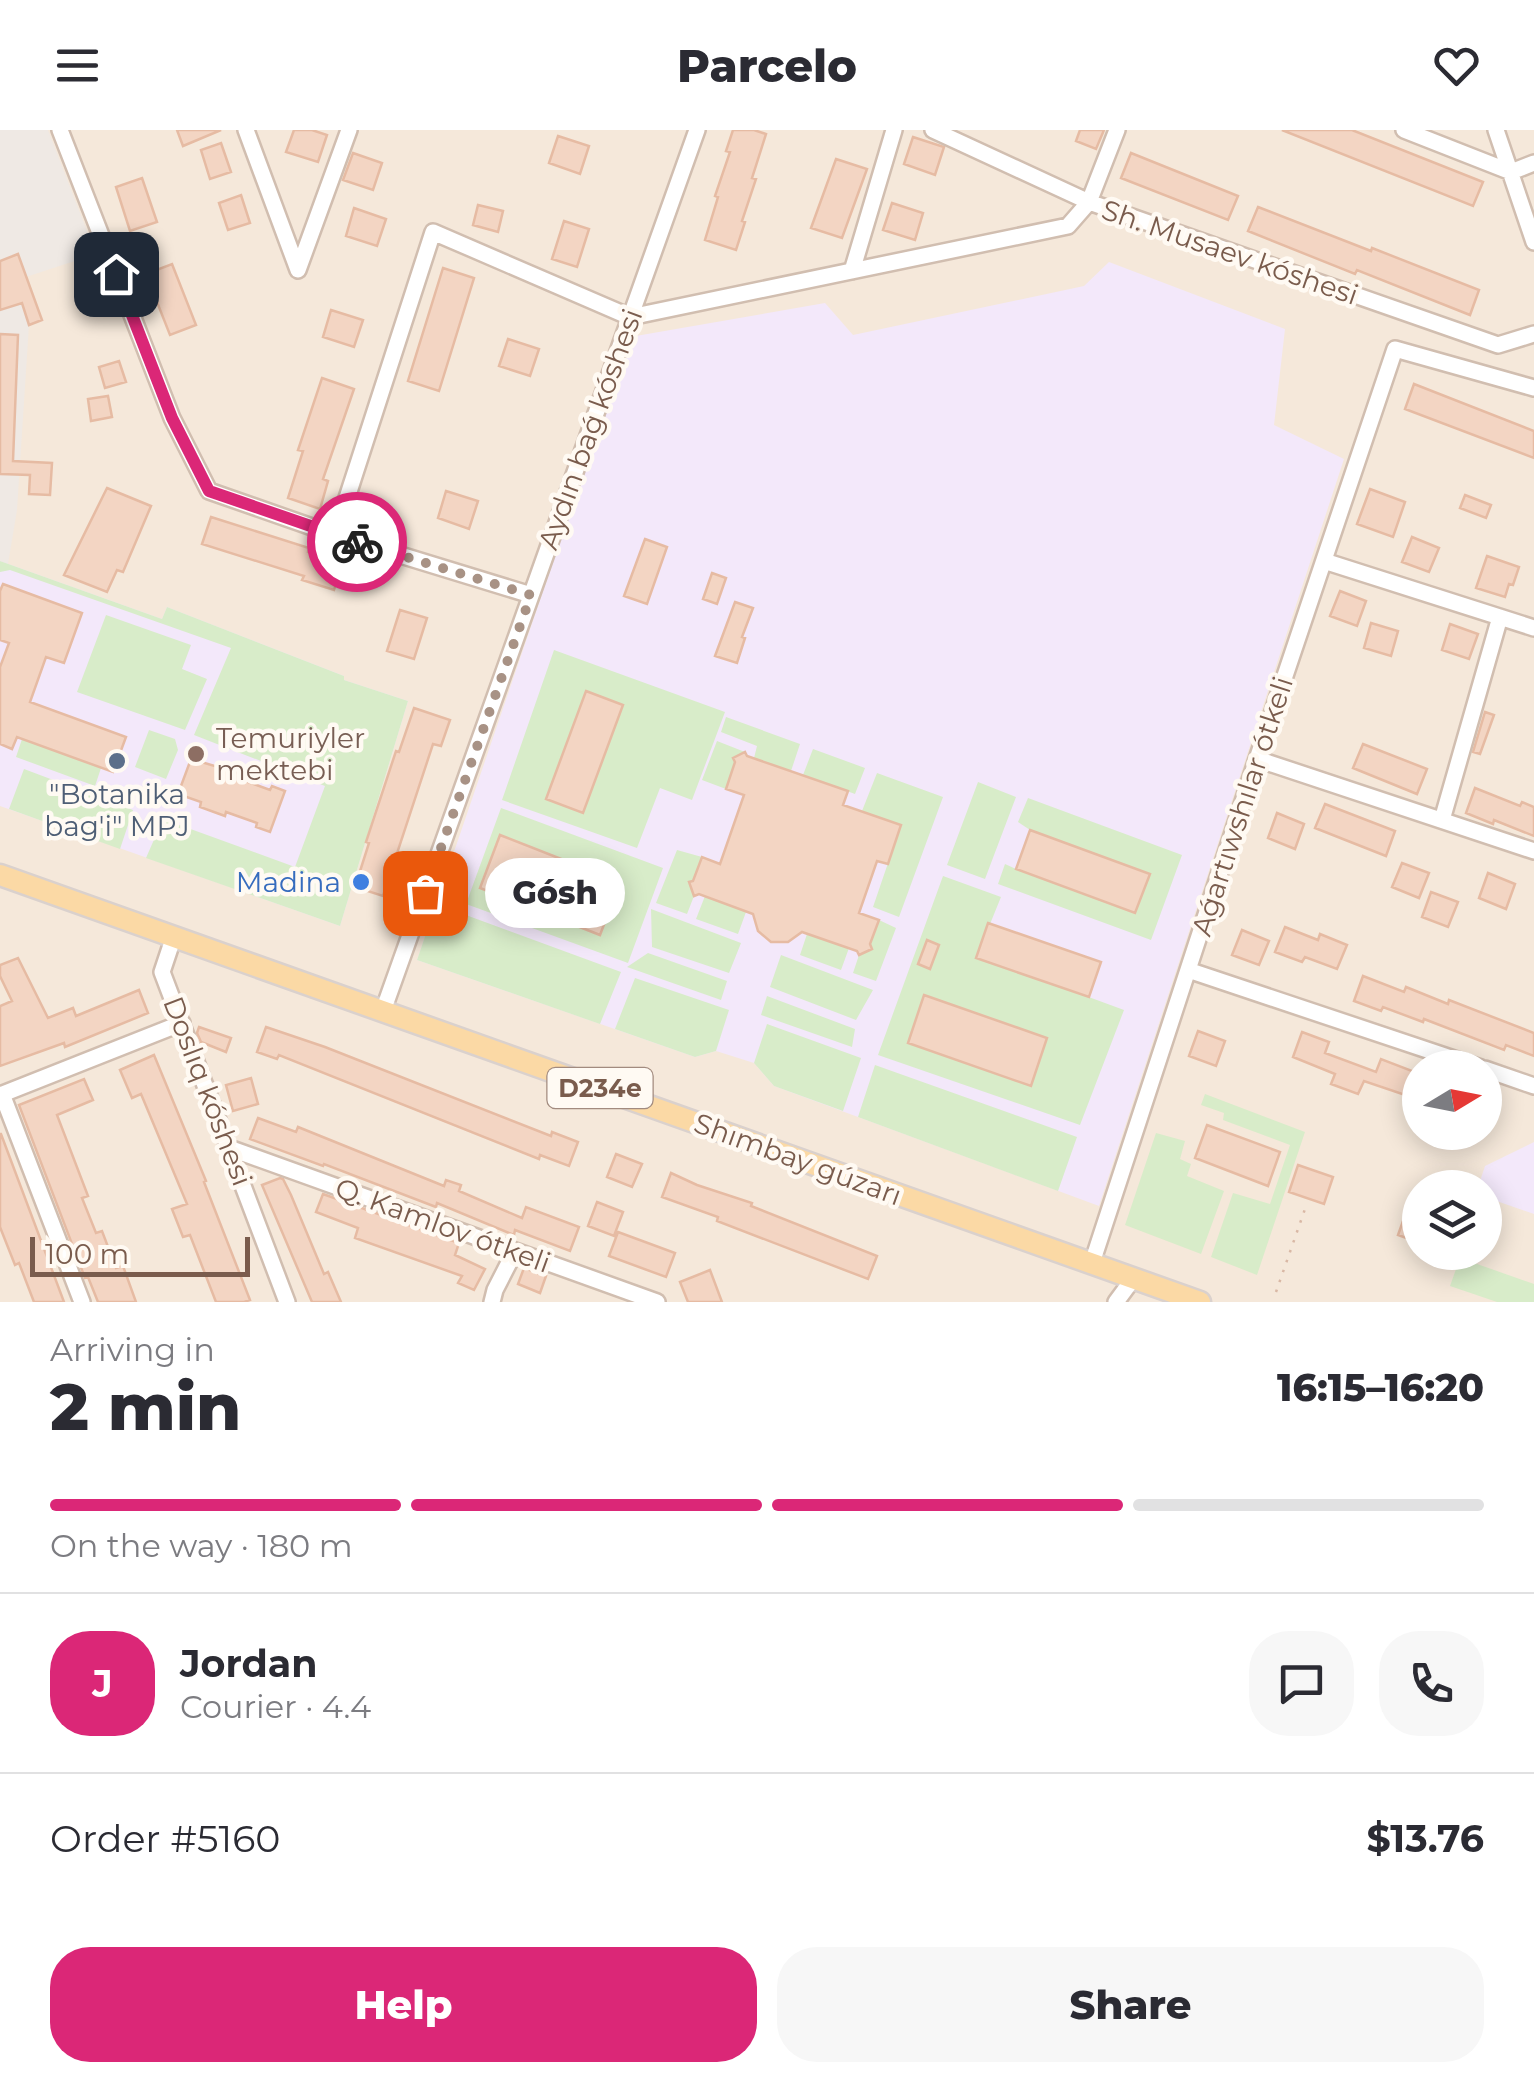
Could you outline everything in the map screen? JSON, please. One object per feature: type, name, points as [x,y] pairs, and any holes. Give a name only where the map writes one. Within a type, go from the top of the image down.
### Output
[{"type":"main road","name":"Shımbay gúzarı","points":[[0,874],[1200,1302]]},
{"type":"street","points":[[60,130],[172,418],[209,491],[335,535],[531,595]]},
{"type":"street","points":[[246,130],[298,270],[349,130]]},
{"type":"street","name":"Aydın baǵ kóshesi","points":[[383,1011],[696,130]]},
{"type":"street","points":[[852,271],[894,130]]},
{"type":"street","name":"Sh. Musaev kóshesi","points":[[932,130],[959,135],[1089,202],[1498,346],[1534,334]]},
{"type":"street","points":[[335,535],[433,232],[630,317],[1068,226],[1089,202],[1118,130]]},
{"type":"street","points":[[1404,130],[1511,172],[1534,163]]},
{"type":"street","points":[[1496,130],[1534,242]]},
{"type":"street","name":"Aǵartıwshılar ótkeli","points":[[1092,1263],[1395,349],[1534,388]]},
{"type":"street","points":[[1324,561],[1534,628]]},
{"type":"street","points":[[1442,820],[1500,617]]},
{"type":"street","points":[[1257,759],[1534,851]]},
{"type":"street","name":"Doslıq kóshesi","points":[[174,936],[162,972],[287,1302]]},
{"type":"street","points":[[1188,970],[1429,1050]]},
{"type":"street","points":[[82,1302],[1,1094],[182,1023]]},
{"type":"street","points":[[1502,1075],[1534,1086]]},
{"type":"street","name":"Q. Kamlov ótkeli","points":[[229,1148],[656,1302]]},
{"type":"street","points":[[492,1302],[494,1290],[515,1251]]},
{"type":"street","points":[[1116,1302],[1133,1278]]},
{"type":"path","points":[[1276,1292],[1305,1209]]},
{"type":"shaded area","points":[[0,130],[1534,130],[1534,1302],[0,1302]]},
{"type":"shaded area","points":[[0,130],[48,130],[96,254],[26,277],[42,320],[29,325],[17,510],[8,564],[0,561]]},
{"type":"shaded area","points":[[1109,262],[1285,329],[1274,425],[1344,459],[1099,1206],[774,1086],[754,1063],[716,1051],[695,1057],[417,960],[630,337],[825,303],[853,335],[1084,286]]},
{"type":"shaded area","name":"Temuriyler mektebi","points":[[0,561],[162,619],[167,607],[344,676],[344,680],[408,701],[340,926],[0,806]]},
{"type":"shaded area","points":[[1534,1142],[1534,1214],[1502,1203],[1502,1170],[1484,1170]]},
{"type":"green space","points":[[0,561],[162,619],[167,607],[344,676],[344,680],[408,701],[340,926],[146,858],[163,819],[295,867],[325,786],[194,735],[231,648],[10,570],[0,572]]},
{"type":"green space","points":[[106,615],[191,645],[182,669],[207,679],[185,730],[77,692]]},
{"type":"green space","points":[[554,650],[725,712],[692,800],[660,788],[637,848],[502,800]]},
{"type":"green space","points":[[726,717],[800,744],[791,771],[754,758],[757,746],[721,732]]},
{"type":"green space","points":[[149,730],[175,739],[178,750],[166,779],[135,767]]},
{"type":"green space","points":[[22,739],[101,768],[95,786],[16,757]]},
{"type":"green space","points":[[717,741],[745,752],[733,758],[726,789],[702,780]]},
{"type":"green space","points":[[813,749],[865,768],[855,794],[803,775]]},
{"type":"green space","points":[[24,769],[133,810],[120,849],[9,809]]},
{"type":"green space","points":[[877,773],[943,797],[899,917],[873,907],[901,825],[862,811]]},
{"type":"green space","points":[[978,782],[1016,797],[985,879],[947,865]]},
{"type":"green space","points":[[1028,798],[1182,855],[1151,940],[998,884],[1005,864],[1016,869],[1030,830],[1018,822]]},
{"type":"green space","points":[[501,808],[663,868],[628,963],[466,904]]},
{"type":"green space","points":[[677,850],[702,857],[689,883],[694,896],[687,914],[656,903]]},
{"type":"green space","points":[[943,876],[1001,897],[977,956],[1124,1010],[1080,1125],[878,1055]]},
{"type":"green space","points":[[705,896],[746,912],[738,934],[696,919]]},
{"type":"green space","points":[[436,904],[621,972],[600,1024],[417,960]]},
{"type":"green space","points":[[651,909],[741,943],[729,973],[652,947]]},
{"type":"green space","points":[[879,920],[896,928],[876,981],[853,973],[859,955],[872,949],[870,944]]},
{"type":"green space","points":[[807,934],[849,948],[841,970],[800,955]]},
{"type":"green space","points":[[648,953],[727,981],[721,1000],[627,967]]},
{"type":"green space","points":[[781,955],[873,990],[856,1020],[770,987]]},
{"type":"green space","points":[[635,978],[729,1010],[716,1051],[695,1057],[615,1029]]},
{"type":"green space","points":[[767,996],[855,1029],[852,1047],[761,1015]]},
{"type":"green space","points":[[767,1024],[861,1058],[843,1111],[774,1086],[754,1063]]},
{"type":"green space","points":[[875,1065],[1077,1137],[1058,1191],[858,1117]]},
{"type":"green space","points":[[1205,1094],[1305,1132],[1257,1275],[1211,1257],[1233,1193],[1270,1204],[1290,1145],[1223,1120],[1224,1113],[1201,1105]]},
{"type":"green space","points":[[1156,1133],[1185,1141],[1180,1159],[1191,1164],[1187,1176],[1224,1191],[1201,1254],[1125,1225]]},
{"type":"green space","points":[[1456,1270],[1494,1270],[1534,1284],[1534,1302],[1497,1302],[1450,1286]]},
{"type":"building","points":[[177,130],[221,130],[183,146]]},
{"type":"building","points":[[294,130],[327,135],[318,162],[286,152]]},
{"type":"building","points":[[733,130],[766,134],[736,250],[705,240]]},
{"type":"building","points":[[1080,130],[1104,130],[1096,149],[1076,141]]},
{"type":"building","points":[[1282,130],[1352,130],[1483,182],[1473,206]]},
{"type":"building","points":[[558,136],[589,146],[580,174],[549,163]]},
{"type":"building","points":[[913,137],[944,147],[935,175],[904,164]]},
{"type":"building","points":[[221,143],[231,172],[210,179],[201,150]]},
{"type":"building","points":[[353,153],[382,163],[373,190],[343,180]]},
{"type":"building","points":[[1131,153],[1238,196],[1228,220],[1121,178]]},
{"type":"building","points":[[836,159],[867,169],[842,238],[811,228]]},
{"type":"building","points":[[142,178],[157,222],[130,231],[116,187]]},
{"type":"building","points":[[241,195],[250,223],[228,230],[219,203]]},
{"type":"building","points":[[892,203],[923,213],[915,240],[883,230]]},
{"type":"building","points":[[478,205],[503,211],[498,232],[473,225]]},
{"type":"building","points":[[1258,207],[1479,290],[1470,315],[1248,231]]},
{"type":"building","points":[[354,208],[386,219],[377,246],[346,236]]},
{"type":"building","points":[[564,221],[589,229],[577,267],[552,259]]},
{"type":"building","points":[[18,254],[42,320],[29,325],[22,303],[0,310],[0,261]]},
{"type":"building","points":[[172,264],[196,325],[170,335],[146,274]]},
{"type":"building","points":[[443,268],[474,278],[439,391],[408,381]]},
{"type":"building","points":[[97,273],[105,293],[85,301],[77,281]]},
{"type":"building","points":[[331,310],[363,320],[354,347],[323,337]]},
{"type":"building","points":[[0,334],[18,335],[13,461],[52,463],[50,495],[29,494],[30,475],[0,474]]},
{"type":"building","points":[[508,339],[539,349],[530,376],[499,366]]},
{"type":"building","points":[[119,361],[126,382],[105,388],[99,367]]},
{"type":"building","points":[[322,378],[354,389],[323,479],[328,481],[320,509],[288,498],[303,451],[298,450]]},
{"type":"building","points":[[1414,384],[1534,431],[1534,458],[1405,409]]},
{"type":"building","points":[[108,396],[112,417],[91,421],[88,399]]},
{"type":"building","points":[[107,488],[151,506],[123,572],[117,570],[107,592],[64,575]]},
{"type":"building","points":[[1370,489],[1405,502],[1393,537],[1357,524]]},
{"type":"building","points":[[446,491],[478,501],[469,529],[438,518]]},
{"type":"building","points":[[1465,495],[1491,505],[1486,518],[1460,508]]},
{"type":"building","points":[[211,517],[309,548],[308,552],[342,563],[334,590],[302,580],[304,576],[202,544]]},
{"type":"building","points":[[1412,537],[1439,548],[1429,572],[1402,562]]},
{"type":"building","points":[[645,539],[667,547],[647,604],[624,596]]},
{"type":"building","points":[[1487,556],[1519,567],[1505,597],[1476,588]]},
{"type":"building","points":[[712,573],[726,578],[717,604],[703,599]]},
{"type":"building","points":[[3,584],[82,613],[64,663],[46,657],[30,702],[126,737],[113,772],[17,737],[12,749],[0,744],[0,667],[9,643],[0,640]]},
{"type":"building","points":[[1340,591],[1366,601],[1357,626],[1330,616]]},
{"type":"building","points":[[735,602],[753,608],[737,663],[715,656]]},
{"type":"building","points":[[400,610],[427,618],[414,659],[387,651]]},
{"type":"building","points":[[1371,623],[1398,631],[1391,656],[1364,648]]},
{"type":"building","points":[[1450,624],[1478,634],[1469,659],[1442,650]]},
{"type":"building","points":[[586,691],[623,705],[583,813],[546,799]]},
{"type":"building","points":[[414,708],[450,720],[441,746],[433,744],[383,896],[355,887],[369,843],[366,842]]},
{"type":"building","points":[[1485,712],[1494,715],[1480,754],[1473,752]]},
{"type":"building","points":[[1363,744],[1427,769],[1417,794],[1353,768]]},
{"type":"building","points":[[745,752],[747,756],[848,791],[843,805],[901,825],[888,864],[877,861],[859,913],[879,920],[870,944],[872,949],[859,955],[802,932],[788,942],[771,942],[758,931],[753,914],[699,894],[694,896],[689,882],[693,881],[702,857],[720,864],[744,795],[726,789],[733,758]]},
{"type":"building","points":[[191,759],[242,774],[240,779],[270,790],[272,786],[285,791],[270,832],[256,827],[257,823],[200,807],[201,802],[178,794]]},
{"type":"building","points":[[1475,788],[1520,806],[1522,802],[1534,807],[1534,836],[1466,813]]},
{"type":"building","points":[[1325,804],[1395,831],[1386,856],[1315,828]]},
{"type":"building","points":[[1277,813],[1304,824],[1295,849],[1268,838]]},
{"type":"building","points":[[1030,830],[1150,874],[1135,913],[1016,869]]},
{"type":"building","points":[[500,835],[620,882],[600,935],[480,888]]},
{"type":"building","points":[[1402,863],[1429,873],[1419,898],[1392,887]]},
{"type":"building","points":[[1488,873],[1515,884],[1506,909],[1479,898]]},
{"type":"building","points":[[1431,892],[1458,902],[1448,927],[1422,917]]},
{"type":"building","points":[[988,923],[1101,962],[1089,997],[976,958]]},
{"type":"building","points":[[1285,927],[1318,940],[1320,934],[1347,945],[1337,969],[1305,957],[1302,962],[1275,952]]},
{"type":"building","points":[[1242,930],[1269,941],[1259,965],[1232,955]]},
{"type":"building","points":[[927,940],[939,945],[930,969],[918,964]]},
{"type":"building","points":[[18,958],[48,1018],[73,1008],[76,1016],[139,990],[148,1013],[65,1047],[64,1043],[0,1066],[0,1006],[12,1001],[0,976],[0,965]]},
{"type":"building","points":[[1363,976],[1404,992],[1406,987],[1448,1004],[1449,1000],[1534,1033],[1534,1056],[1506,1045],[1504,1050],[1424,1019],[1423,1022],[1354,1001]]},
{"type":"building","points":[[924,995],[1047,1038],[1031,1086],[908,1043]]},
{"type":"building","points":[[199,1027],[231,1038],[226,1052],[201,1042]]},
{"type":"building","points":[[266,1027],[551,1136],[552,1132],[578,1142],[569,1166],[540,1155],[539,1159],[279,1055],[277,1059],[257,1052]]},
{"type":"building","points":[[1198,1031],[1225,1041],[1216,1066],[1189,1056]]},
{"type":"building","points":[[1302,1032],[1329,1042],[1325,1053],[1376,1072],[1381,1059],[1402,1067],[1402,1094],[1364,1081],[1358,1094],[1331,1084],[1335,1074],[1293,1057]]},
{"type":"building","points":[[154,1055],[250,1300],[216,1302],[190,1235],[183,1237],[172,1209],[187,1204],[141,1094],[132,1098],[120,1070]]},
{"type":"building","points":[[251,1078],[258,1104],[233,1111],[226,1085]]},
{"type":"building","points":[[84,1079],[93,1100],[57,1115],[88,1196],[82,1198],[96,1233],[102,1231],[116,1268],[123,1266],[136,1302],[98,1302],[88,1277],[85,1278],[19,1105]]},
{"type":"building","points":[[258,1118],[296,1132],[298,1127],[444,1186],[446,1180],[461,1185],[459,1191],[522,1218],[526,1207],[579,1227],[570,1251],[515,1230],[514,1235],[437,1203],[436,1207],[250,1139]]},
{"type":"building","points":[[1207,1125],[1280,1152],[1268,1186],[1195,1158]]},
{"type":"building","points":[[0,1134],[64,1302],[34,1302],[0,1227]]},
{"type":"building","points":[[616,1154],[642,1164],[632,1187],[607,1177]]},
{"type":"building","points":[[1298,1165],[1333,1177],[1324,1204],[1289,1192]]},
{"type":"building","points":[[671,1173],[877,1256],[868,1279],[662,1197]]},
{"type":"building","points":[[280,1178],[341,1302],[312,1302],[262,1185]]},
{"type":"building","points":[[323,1194],[459,1243],[455,1255],[485,1269],[474,1290],[458,1283],[462,1276],[355,1238],[358,1228],[316,1212]]},
{"type":"building","points":[[597,1202],[623,1212],[614,1236],[588,1226]]},
{"type":"building","points":[[618,1232],[675,1253],[666,1277],[609,1256]]},
{"type":"building","points":[[524,1268],[546,1276],[540,1293],[518,1284]]},
{"type":"building","points":[[710,1270],[722,1302],[688,1302],[680,1282]]},
{"type":"way so far","points":[[357,542],[531,595],[425,893]]},
{"type":"place","name":"Temuriyler mektebi","points":[[196,754]]},
{"type":"place","name":"\"Botanika bag'i\" MPJ","points":[[117,761]]},
{"type":"place","name":"Madina","points":[[361,882]]},
{"type":"place","name":"Gósh","points":[[425,893]]},
{"type":"route","points":[[116,274],[172,418],[209,491],[357,542]]}]
